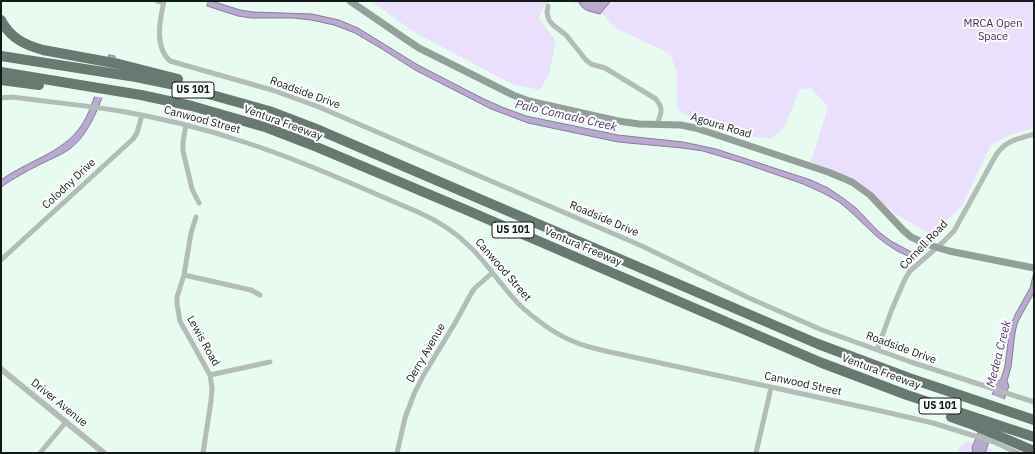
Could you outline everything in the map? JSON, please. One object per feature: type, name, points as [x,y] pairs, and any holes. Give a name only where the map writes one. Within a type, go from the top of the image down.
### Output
[{"type":"highway","points":[[1,20],[11,34],[22,43],[44,50],[103,62],[118,69]]},
{"type":"highway","points":[[1,56],[100,72],[118,69]]},
{"type":"highway","name":"Ventura Freeway","points":[[118,69],[250,99],[269,111],[320,130],[818,344],[902,376],[1034,420]]},
{"type":"highway","name":"Ventura Freeway","points":[[1,72],[141,95],[192,106],[268,128],[312,145],[822,363],[972,420],[997,434],[1034,438]]},
{"type":"highway","points":[[1,80],[51,86],[77,84]]},
{"type":"highway","points":[[997,434],[1034,451]]},
{"type":"main road","name":"Agoura Road","points":[[350,1],[419,48],[513,95],[529,101],[618,122],[681,125],[696,128],[840,176],[852,182],[874,200],[895,223],[911,237],[926,244],[937,248],[1034,268]]},
{"type":"street","points":[[157,1],[163,2]]},
{"type":"street","name":"Roadside Drive","points":[[163,2],[159,29],[162,48],[166,58],[175,64],[272,90],[319,108],[642,246],[749,298],[822,330],[950,376],[1034,402]]},
{"type":"street","points":[[548,6],[547,13],[549,20],[566,35],[586,60],[591,64],[605,68],[656,99],[662,111],[657,124]]},
{"type":"street","name":"Canwood Street","points":[[1,98],[12,97],[86,106],[142,115],[240,140],[314,167],[431,218],[447,228],[469,245],[514,300],[553,331],[574,342],[610,352],[918,419],[974,436],[997,434],[1018,453]]},
{"type":"street","name":"Colodny Drive","points":[[1,260],[133,139],[137,133],[142,115]]},
{"type":"street","points":[[186,126],[182,142],[183,151],[192,189],[199,203]]},
{"type":"street","name":"Cornell Road","points":[[877,350],[892,309],[905,279],[910,272],[949,237],[958,224],[999,150],[1008,142],[1034,134]]},
{"type":"street","name":"Lewis Road","points":[[196,217],[190,240],[184,275],[177,297],[178,317],[183,329],[210,375],[212,401],[203,453]]},
{"type":"street","name":"Derry Avenue","points":[[397,453],[405,418],[423,376],[472,292],[492,273]]},
{"type":"street","points":[[184,275],[251,290],[260,295]]},
{"type":"street","points":[[210,375],[270,362]]},
{"type":"street","name":"Driver Avenue","points":[[1,369],[104,453]]},
{"type":"street","points":[[756,453],[771,388]]},
{"type":"street","points":[[40,453],[66,422]]},
{"type":"green space","points":[[371,1],[553,1],[544,6],[539,18],[556,41],[549,74],[540,90],[514,85],[414,32]]},
{"type":"green space","name":"MRCA Open Space","points":[[565,1],[1034,1],[1034,128],[1007,136],[991,145],[962,206],[931,235],[894,213],[857,181],[811,162],[828,107],[811,88],[800,89],[784,128],[770,139],[751,136],[697,119],[682,113],[677,106],[677,73],[670,54],[614,27],[604,15],[592,8]]},
{"type":"green space","points":[[968,441],[991,449],[991,453],[957,453],[959,447]]},
{"type":"shaded area","points":[[209,1],[240,10],[253,12],[312,14],[339,20],[358,28],[418,65],[484,99],[526,116],[618,135],[683,142],[716,149],[811,180],[828,188],[843,198],[856,208],[878,231],[891,241],[915,254],[914,259],[897,251],[885,243],[839,202],[803,184],[703,151],[618,142],[528,123],[491,109],[415,70],[355,33],[334,25],[311,20],[293,18],[251,18],[238,16],[207,6]]},
{"type":"shaded area","points":[[579,1],[610,1],[600,14],[584,9]]},
{"type":"shaded area","points":[[109,55],[115,56],[115,58],[99,106],[87,130],[79,140],[64,153],[26,172],[1,187],[1,180],[11,173],[55,150],[65,143],[81,126],[90,110]]},
{"type":"shaded area","points":[[1034,272],[1034,293],[1017,324],[1015,333],[1011,367],[1007,381],[1009,386],[985,453],[973,453],[972,447],[997,382],[1001,379],[1005,366],[1009,333],[1012,322],[1030,288]]},
{"type":"pier","points":[[105,59],[116,61],[104,98],[92,96]]},
{"type":"pier","points":[[990,394],[1006,400],[993,436],[976,429]]},
{"type":"water label","name":"Palo Comado Creek","points":[[566,116]]},
{"type":"water label","name":"Medea Creek","points":[[999,354]]}]
